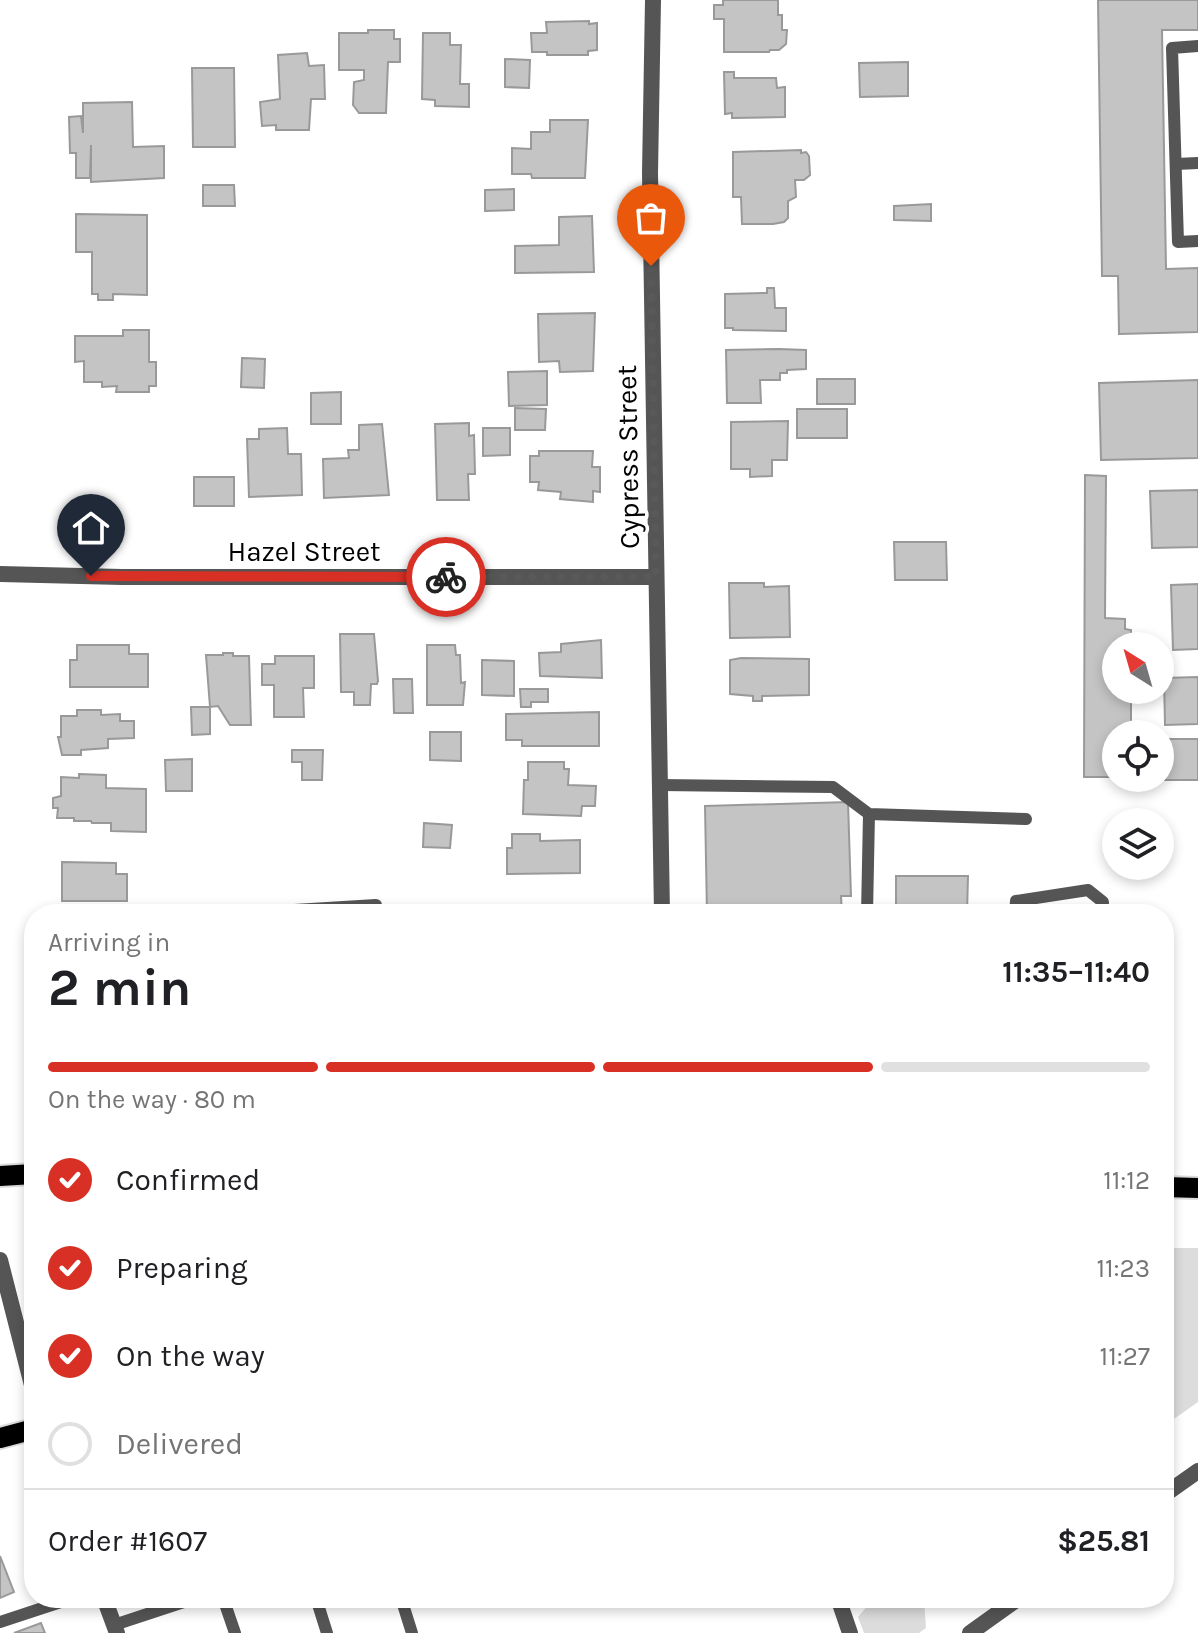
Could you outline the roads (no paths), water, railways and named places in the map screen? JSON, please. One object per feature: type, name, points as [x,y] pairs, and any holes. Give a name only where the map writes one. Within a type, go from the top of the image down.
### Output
[{"type":"main road","points":[[0,1176],[24,1175]]},
{"type":"main road","points":[[1174,1187],[1198,1188]]},
{"type":"main road","points":[[0,1438],[24,1432]]},
{"type":"street","name":"Cypress Street","points":[[653,0],[650,173],[662,904]]},
{"type":"street","name":"Hazel Street","points":[[0,574],[122,577],[656,577]]},
{"type":"street","points":[[0,1260],[24,1354]]},
{"type":"street","points":[[1174,1488],[1198,1471]]},
{"type":"street","points":[[108,1608],[115,1629]]},
{"type":"street","points":[[841,1608],[850,1633]]},
{"type":"street","points":[[970,1633],[1005,1608]]},
{"type":"lane","points":[[1198,46],[1172,48],[1178,242],[1198,241]]},
{"type":"lane","points":[[1176,164],[1198,163]]},
{"type":"lane","points":[[660,785],[833,787],[869,814],[1026,819]]},
{"type":"lane","points":[[867,904],[869,814]]},
{"type":"lane","points":[[1016,904],[1016,901],[1088,890],[1103,904]]},
{"type":"lane","points":[[0,1622],[43,1608]]},
{"type":"lane","points":[[115,1629],[170,1608]]},
{"type":"lane","points":[[226,1608],[235,1633]]},
{"type":"lane","points":[[319,1608],[327,1633]]},
{"type":"lane","points":[[404,1608],[412,1633]]}]
